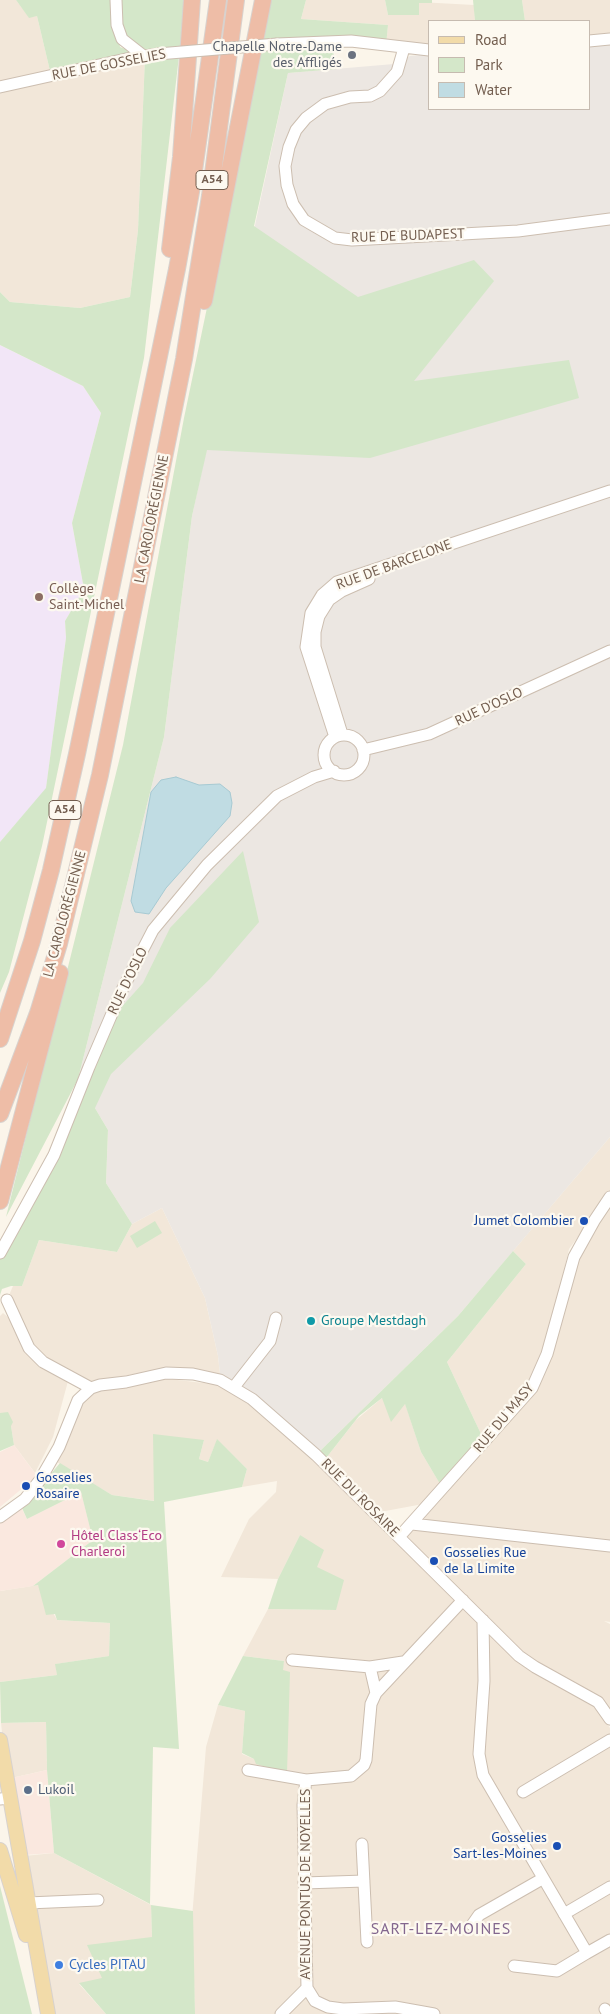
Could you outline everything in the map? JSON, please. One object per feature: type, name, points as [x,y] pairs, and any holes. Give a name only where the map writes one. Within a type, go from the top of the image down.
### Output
[{"type":"highway","points":[[166,322],[163,300],[181,157],[192,0]]},
{"type":"highway","name":"LA CAROLORÉGIENNE","points":[[0,1039],[5,1016],[32,941],[53,861],[166,322],[192,183],[218,0]]},
{"type":"highway","name":"LA CAROLORÉGIENNE","points":[[0,1114],[38,1013],[78,868],[100,775],[184,359],[208,205],[236,0]]},
{"type":"highway","points":[[184,359],[196,341],[263,0]]},
{"type":"highway","points":[[0,1201],[32,1085],[79,895],[78,868]]},
{"type":"main road","points":[[0,1740],[5,1798],[22,1903],[48,2014]]},
{"type":"main road","points":[[0,1850],[22,1903]]},
{"type":"street","points":[[116,0],[117,25],[122,39],[145,57]]},
{"type":"street","points":[[590,41],[610,39]]},
{"type":"street","name":"RUE DE GOSSELIES","points":[[0,87],[126,58],[158,54],[352,40],[428,50]]},
{"type":"street","name":"RUE DE BUDAPEST","points":[[404,48],[397,72],[380,91],[370,96],[350,97],[325,104],[306,118],[296,130],[289,147],[285,166],[287,185],[293,204],[304,220],[335,238],[352,240],[518,232],[610,219]]},
{"type":"street","name":"RUE DE BARCELONE","points":[[338,736],[306,647],[311,613],[322,595],[337,582],[610,491]]},
{"type":"street","name":"RUE DE BARCELONE","points":[[338,736],[315,647],[314,632],[319,616],[329,600],[358,583],[610,499]]},
{"type":"street","name":"RUE D'OSLO","points":[[363,750],[430,734],[610,651]]},
{"type":"street","points":[[338,736],[355,738],[363,750],[362,763],[353,772],[346,774],[334,771],[325,761],[326,747],[338,736]]},
{"type":"street","name":"RUE D'OSLO","points":[[0,1253],[54,1155],[88,1067],[123,988],[154,930],[207,865],[277,796],[314,777],[334,771]]},
{"type":"street","name":"RUE DU MASY","points":[[399,1537],[532,1388],[547,1354],[574,1257],[594,1221],[610,1198]]},
{"type":"street","points":[[0,1518],[24,1499],[40,1480],[59,1447],[78,1400],[91,1388],[43,1362],[29,1348],[7,1300]]},
{"type":"street","points":[[234,1386],[270,1341],[276,1318]]},
{"type":"street","name":"RUE DU ROSAIRE","points":[[91,1388],[100,1384],[126,1382],[166,1373],[205,1376],[234,1386],[268,1411],[316,1454],[519,1656],[598,1702]]},
{"type":"street","points":[[412,1524],[610,1546]]},
{"type":"street","name":"AVENUE PONTUS DE NOYELLES","points":[[248,1770],[306,1780],[352,1776],[364,1765],[371,1704],[376,1693],[402,1662],[463,1600]]},
{"type":"street","points":[[483,1620],[484,1681],[479,1754],[483,1775],[542,1879],[587,1953]]},
{"type":"street","points":[[292,1660],[370,1666],[402,1662]]},
{"type":"street","name":"AVENUE PONTUS DE NOYELLES","points":[[370,1666],[376,1693]]},
{"type":"street","points":[[598,1702],[610,1704]]},
{"type":"street","points":[[598,1702],[610,1719]]},
{"type":"street","points":[[523,1792],[610,1740]]},
{"type":"street","name":"AVENUE PONTUS DE NOYELLES","points":[[306,1780],[303,1805],[307,1988],[314,2000],[328,2007],[343,2009],[395,2007],[434,2014]]},
{"type":"street","points":[[362,1844],[367,1942]]},
{"type":"street","points":[[472,1925],[479,1915],[542,1879]]},
{"type":"street","points":[[304,1883],[364,1881]]},
{"type":"street","points":[[564,1914],[610,1887]]},
{"type":"street","points":[[22,1903],[98,1900]]},
{"type":"street","points":[[514,1966],[558,1971],[610,1940]]},
{"type":"street","name":"AVENUE PONTUS DE NOYELLES","points":[[281,2014],[307,1988]]},
{"type":"shaded area","points":[[0,0],[16,0],[29,17],[37,16],[51,75],[0,87]]},
{"type":"shaded area","points":[[306,0],[385,0],[388,15],[419,2],[474,5],[475,20],[428,20],[428,45],[386,46],[388,25],[301,19]]},
{"type":"shaded area","points":[[522,0],[610,0],[610,38],[590,39],[590,20],[525,20]]},
{"type":"shaded area","points":[[610,41],[610,1137],[458,1316],[320,1451],[220,1374],[218,1356],[205,1298],[162,1208],[132,1224],[106,1183],[108,1130],[78,1079],[164,737],[192,516],[288,73],[394,64],[410,56],[428,54],[428,110],[590,110],[590,43]]},
{"type":"shaded area","points":[[145,57],[138,230],[130,297],[80,308],[10,302],[0,292],[0,88]]},
{"type":"shaded area","name":"Collège Saint-Michel","points":[[0,345],[83,386],[101,413],[72,523],[84,589],[65,621],[66,638],[46,789],[0,842]]},
{"type":"shaded area","points":[[610,1137],[610,1194],[569,1249],[542,1364],[569,1273],[610,1200],[610,1622],[604,1621],[610,1624],[610,1720],[592,1703],[610,1728],[610,2014],[195,2014],[192,1918],[206,1747],[218,1705],[245,1711],[242,1754],[254,1759],[284,1661],[243,1656],[268,1609],[336,1610],[300,1535],[278,1579],[221,1577],[249,1519],[276,1492],[277,1481],[242,1487],[247,1469],[217,1440],[208,1462],[199,1459],[204,1440],[155,1501],[112,1495],[52,1459],[79,1402],[107,1384],[160,1378],[221,1385],[259,1404],[415,1561],[399,1537],[482,1436],[447,1362],[526,1264],[513,1251]]},
{"type":"shaded area","points":[[162,1208],[205,1298],[218,1356],[220,1374],[162,1369],[101,1380],[87,1386],[65,1374],[25,1339],[7,1300],[13,1286],[22,1286],[39,1240],[117,1252],[132,1224]]},
{"type":"shaded area","points":[[3,1313],[9,1318],[32,1357],[68,1381],[53,1437],[35,1473],[14,1445],[11,1426],[0,1413],[0,1316]]},
{"type":"shaded area","points":[[382,1398],[405,1403],[421,1452],[440,1484],[423,1504],[380,1512],[323,1462],[356,1420]]},
{"type":"shaded area","points":[[14,1445],[37,1476],[0,1507],[0,1452]]},
{"type":"shaded area","points":[[81,1492],[93,1540],[33,1586],[0,1591],[0,1516],[19,1503],[27,1519]]},
{"type":"shaded area","points":[[38,1585],[57,1620],[110,1623],[109,1656],[56,1664],[57,1675],[0,1682],[0,1591]]},
{"type":"shaded area","points":[[46,1722],[47,1770],[7,1779],[1,1723]]},
{"type":"shaded area","points":[[47,1770],[54,1853],[22,1855],[7,1779]]},
{"type":"shaded area","points":[[54,1853],[151,1905],[152,1937],[102,1979],[79,1984],[106,2014],[50,2014],[24,1856]]},
{"type":"green space","points":[[16,0],[112,0],[120,47],[140,55],[51,75],[37,16],[29,18]]},
{"type":"green space","points":[[120,0],[189,0],[186,46],[147,50],[122,39]]},
{"type":"green space","points":[[271,0],[306,0],[301,19],[388,25],[386,46],[331,42],[337,69],[288,73],[254,226],[358,297],[474,260],[494,281],[414,381],[569,360],[579,398],[370,458],[207,450],[192,516],[164,737],[78,1079],[6,1217],[123,745],[184,418]]},
{"type":"green space","points":[[385,0],[432,0],[432,3],[419,3],[419,15],[388,15]]},
{"type":"green space","points":[[473,0],[522,0],[525,20],[475,20]]},
{"type":"green space","points":[[179,56],[144,358],[42,846],[9,972],[0,993],[0,842],[46,788],[66,638],[65,621],[84,589],[72,523],[101,413],[83,386],[0,345],[0,292],[10,302],[80,308],[130,297],[138,230],[145,57]]},
{"type":"green space","points":[[243,851],[259,922],[210,979],[111,1074],[95,1108],[108,1130],[106,1183],[132,1224],[117,1252],[39,1240],[22,1286],[11,1286],[2,1289],[0,1295],[0,1259],[60,1141],[117,1012],[143,983],[170,928]]},
{"type":"green space","points":[[155,1221],[162,1233],[137,1248],[130,1236]]},
{"type":"green space","points":[[513,1251],[526,1264],[447,1362],[482,1436],[440,1484],[421,1452],[405,1404],[391,1422],[382,1398],[359,1416],[323,1462],[320,1451],[458,1316]]},
{"type":"green space","points":[[8,1412],[13,1422],[11,1426],[14,1445],[0,1451],[0,1413]]},
{"type":"green space","points":[[153,1434],[204,1440],[199,1459],[208,1462],[217,1439],[247,1469],[242,1487],[164,1502],[179,1749],[153,1747],[150,1904],[54,1853],[47,1770],[46,1722],[1,1723],[0,1682],[57,1675],[55,1664],[109,1656],[110,1623],[57,1620],[55,1614],[46,1615],[38,1585],[33,1586],[93,1540],[81,1492],[27,1519],[22,1508],[60,1463],[112,1495],[154,1501]]},
{"type":"green space","points":[[300,1535],[324,1550],[317,1567],[344,1580],[336,1610],[268,1609],[278,1579]]},
{"type":"green space","points":[[243,1656],[284,1661],[283,1670],[290,1672],[287,1773],[256,1764],[254,1759],[242,1753],[245,1711],[218,1705]]},
{"type":"green space","points":[[0,1886],[32,2014],[0,2014]]},
{"type":"green space","points":[[151,1905],[193,1911],[195,2014],[106,2014],[79,1983],[102,1978],[87,1945],[152,1937]]},
{"type":"water","points":[[176,777],[199,785],[220,784],[230,792],[232,803],[230,816],[166,888],[149,914],[135,912],[131,901],[151,792],[161,780]]},
{"type":"place","name":"Chapelle Notre-Dame des Affligés","points":[[352,55]]},
{"type":"place","name":"Collège Saint-Michel","points":[[39,597]]},
{"type":"place","name":"Jumet Colombier","points":[[584,1221]]},
{"type":"place","name":"Groupe Mestdagh","points":[[311,1321]]},
{"type":"place","name":"Gosselies Rosaire","points":[[26,1486]]},
{"type":"place","name":"Hôtel Class‘Eco Charleroi","points":[[61,1544]]},
{"type":"place","name":"Gosselies Rue de la Limite","points":[[434,1561]]},
{"type":"place","name":"Lukoil","points":[[28,1790]]},
{"type":"place","name":"Gosselies Sart-les-Moines","points":[[557,1846]]},
{"type":"place","name":"Cycles PITAU","points":[[59,1965]]},
{"type":"district","name":"SART-LEZ-MOINES","points":[[441,1929]]}]
